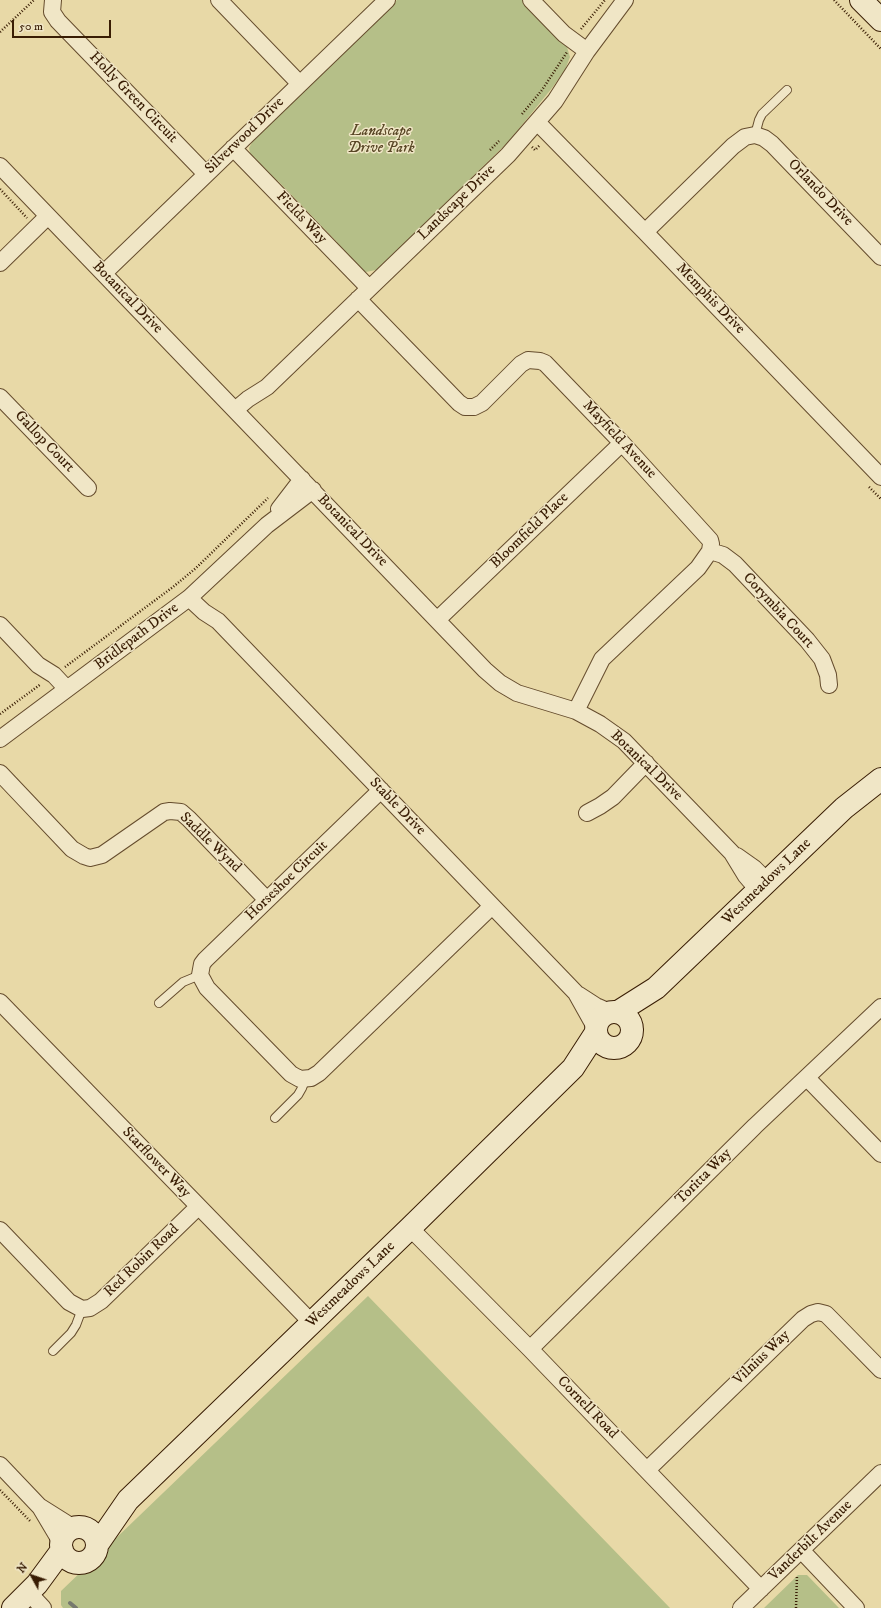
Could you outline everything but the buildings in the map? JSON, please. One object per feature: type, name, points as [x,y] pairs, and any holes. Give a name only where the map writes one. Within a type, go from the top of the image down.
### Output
[{"type":"street","name":"Holly Green Circuit","points":[[53,0],[52,12],[58,21],[206,174]]},
{"type":"street","points":[[218,0],[300,84]]},
{"type":"street","name":"Silverwood Drive","points":[[104,273],[386,0]]},
{"type":"street","points":[[531,0],[572,41],[587,51]]},
{"type":"street","name":"Landscape Drive","points":[[239,414],[254,406],[267,387],[508,155],[555,101],[587,51],[625,0]]},
{"type":"street","points":[[861,0],[881,20]]},
{"type":"street","name":"Memphis Drive","points":[[537,122],[881,477]]},
{"type":"street","points":[[645,232],[733,146],[745,137],[755,135]]},
{"type":"street","name":"Orlando Drive","points":[[755,135],[764,138],[772,144],[881,257]]},
{"type":"street","name":"Fields Way","points":[[233,148],[364,294]]},
{"type":"street","name":"Botanical Drive","points":[[0,166],[308,484],[485,670],[500,683],[517,693],[576,711],[600,724],[624,741],[732,853],[746,876],[763,886]]},
{"type":"street","points":[[0,263],[48,216]]},
{"type":"street","name":"Mayfield Avenue","points":[[364,294],[459,403],[465,406],[474,407],[482,403],[521,364],[528,360],[545,363],[622,443],[705,533],[711,544],[710,550]]},
{"type":"street","name":"Gallop Court","points":[[0,397],[88,488]]},
{"type":"street","name":"Bloomfield Place","points":[[437,620],[622,443]]},
{"type":"street","name":"Bridlepath Drive","points":[[0,740],[193,594],[267,525],[308,484]]},
{"type":"street","points":[[576,711],[602,659],[698,568],[710,550]]},
{"type":"street","name":"Corymbia Court","points":[[710,550],[723,555],[735,564],[807,640],[822,660],[828,675],[829,685]]},
{"type":"street","name":"Stable Drive","points":[[193,594],[213,611],[218,621],[606,1026]]},
{"type":"street","points":[[0,625],[63,692]]},
{"type":"street","points":[[587,813],[613,797],[646,763]]},
{"type":"street","name":"Saddle Wynd","points":[[0,773],[72,849],[90,858],[102,855],[164,812],[170,810],[181,812],[267,900]]},
{"type":"street","name":"Westmeadows Lane","points":[[29,1600],[92,1553],[128,1500],[410,1228],[573,1068],[606,1026],[656,988],[844,808],[881,779]]},
{"type":"street","name":"Horseshoe Circuit","points":[[200,975],[202,964],[205,960],[381,790]]},
{"type":"street","points":[[200,975],[207,988],[290,1074],[296,1078],[305,1080],[318,1073],[492,906]]},
{"type":"street","name":"Westmeadows Lane","points":[[606,1026],[621,1047],[626,1044],[630,1040],[632,1028],[640,1013],[656,988]]},
{"type":"street","name":"Starflower Way","points":[[0,1002],[312,1323]]},
{"type":"street","name":"Toritta Way","points":[[530,1349],[806,1078],[881,1007]]},
{"type":"street","points":[[606,1026],[628,1018],[632,1028]]},
{"type":"street","points":[[806,1078],[881,1154]]},
{"type":"street","name":"Red Robin Road","points":[[82,1309],[90,1308],[101,1301],[198,1207]]},
{"type":"street","name":"Cornell Road","points":[[410,1228],[530,1349],[761,1589]]},
{"type":"street","points":[[0,1230],[69,1302],[82,1309]]},
{"type":"street","name":"Vilnius Way","points":[[647,1470],[803,1319],[811,1314],[818,1312],[826,1314],[881,1370]]},
{"type":"street","points":[[0,1465],[70,1537],[69,1559],[80,1563],[92,1553],[96,1539],[92,1532],[70,1537]]},
{"type":"street","name":"Vanderbilt Avenue","points":[[741,1608],[881,1473]]},
{"type":"street","name":"Westmeadows Lane","points":[[29,1600],[70,1537],[100,1514],[128,1500]]},
{"type":"street","points":[[801,1550],[856,1608]]},
{"type":"lane","points":[[755,135],[762,114],[787,90]]},
{"type":"lane","points":[[159,1003],[183,982],[200,975]]},
{"type":"lane","points":[[275,1118],[298,1095],[305,1080]]},
{"type":"lane","points":[[53,1351],[76,1326],[82,1309]]},
{"type":"path","points":[[0,32],[34,0]]},
{"type":"path","points":[[520,117],[542,90],[580,29],[605,0]]},
{"type":"path","points":[[834,0],[881,49]]},
{"type":"path","points":[[488,152],[502,138]]},
{"type":"path","points":[[0,714],[173,587],[196,568],[272,494]]},
{"type":"path","points":[[0,1490],[35,1526]]},
{"type":"path","points":[[796,1608],[797,1575]]},
{"type":"green space","name":"Landscape Drive Park","points":[[397,0],[522,0],[567,47],[570,57],[565,70],[552,88],[509,141],[380,267],[376,270],[366,272],[362,271],[337,248],[337,242],[278,181],[271,179],[251,157],[249,148],[255,137]]},
{"type":"green space","points":[[368,1296],[670,1608],[63,1608],[61,1605],[61,1591]]},
{"type":"green space","points":[[798,1575],[807,1575],[839,1608],[764,1608]]},
{"type":"waterway","points":[[70,1603],[76,1608]]}]
